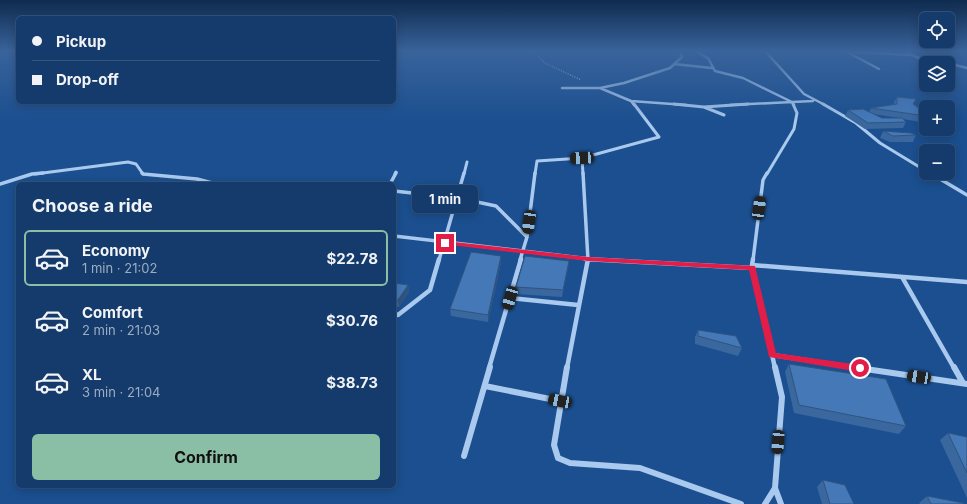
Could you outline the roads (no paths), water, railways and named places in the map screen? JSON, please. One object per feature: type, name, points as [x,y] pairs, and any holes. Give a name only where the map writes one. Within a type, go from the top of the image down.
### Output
[{"type":"street","points":[[562,88],[600,88],[624,83],[650,75]]},
{"type":"street","points":[[724,75],[744,78],[792,102],[797,113],[794,129],[763,180],[752,266],[782,397],[775,488],[781,504]]},
{"type":"street","points":[[786,75],[804,94],[814,101],[856,123],[880,143],[919,167]]},
{"type":"street","points":[[600,88],[631,101],[704,107],[814,101]]},
{"type":"street","points":[[464,456],[527,237],[537,161],[582,158],[659,137],[631,101]]},
{"type":"street","points":[[704,107],[724,115]]},
{"type":"street","points":[[582,158],[588,259],[560,401],[554,445],[558,458],[570,463],[640,468],[741,504]]},
{"type":"street","points":[[0,184],[32,174],[128,162],[136,164],[143,174],[197,179],[208,182]]},
{"type":"street","points":[[396,314],[398,315],[430,290],[445,243],[467,162]]},
{"type":"street","points":[[391,182],[396,172]]},
{"type":"street","points":[[942,180],[967,195]]},
{"type":"street","points":[[396,191],[458,198],[496,206],[527,237]]},
{"type":"street","points":[[396,236],[588,259],[752,266],[967,282]]},
{"type":"street","points":[[902,277],[965,384]]},
{"type":"street","points":[[510,298],[578,305]]},
{"type":"street","points":[[772,355],[965,384]]},
{"type":"street","points":[[485,386],[560,401]]},
{"type":"street","points":[[766,504],[775,488]]}]
